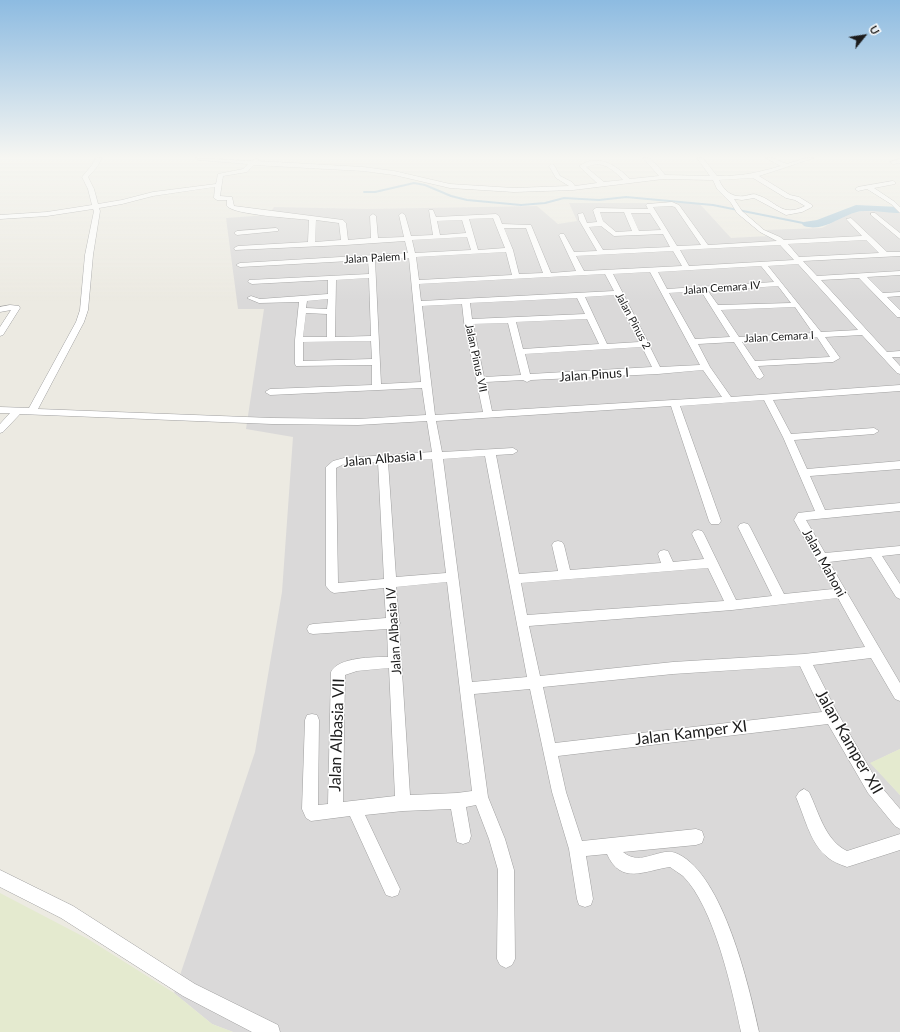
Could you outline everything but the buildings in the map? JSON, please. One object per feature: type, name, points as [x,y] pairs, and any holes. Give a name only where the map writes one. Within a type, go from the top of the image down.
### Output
[{"type":"street","points":[[0,217],[47,214],[95,206]]},
{"type":"street","points":[[32,411],[77,327],[84,308],[89,255],[97,216],[96,206]]},
{"type":"street","points":[[231,206],[231,208],[254,212],[342,222],[345,242]]},
{"type":"street","points":[[650,206],[687,268]]},
{"type":"street","points":[[676,206],[706,247]]},
{"type":"street","points":[[735,206],[762,231],[774,236],[781,242],[816,278],[900,371]]},
{"type":"street","points":[[773,206],[786,213],[800,211],[810,206]]},
{"type":"street","points":[[652,211],[596,210],[599,221],[614,234],[665,232]]},
{"type":"street","points":[[626,210],[637,234]]},
{"type":"street","points":[[431,212],[437,237]]},
{"type":"street","points":[[278,246],[276,230],[279,214]]},
{"type":"street","points":[[581,214],[582,220],[601,252]]},
{"type":"street","points":[[873,214],[900,237]]},
{"type":"street","points":[[402,215],[412,255],[426,385],[480,797],[497,839],[506,870],[506,959]]},
{"type":"street","points":[[373,216],[375,241]]},
{"type":"street","points":[[433,219],[496,216],[509,250],[516,276]]},
{"type":"street","points":[[311,244],[313,218]]},
{"type":"street","points":[[465,218],[475,252]]},
{"type":"street","points":[[850,219],[884,254]]},
{"type":"street","points":[[585,225],[602,224]]},
{"type":"street","points":[[499,226],[529,226],[548,275]]},
{"type":"street","points":[[237,233],[276,230]]},
{"type":"street","points":[[238,248],[470,235]]},
{"type":"street","points":[[562,235],[581,273]]},
{"type":"street","points":[[572,254],[868,238]]},
{"type":"street","name":"Jalan Palem I","points":[[240,265],[509,250]]},
{"type":"street","points":[[415,282],[763,264],[799,260],[900,254]]},
{"type":"street","points":[[371,258],[377,387]]},
{"type":"street","points":[[753,364],[833,360],[836,358],[797,305],[763,264]]},
{"type":"street","points":[[653,270],[706,367],[727,398]]},
{"type":"street","name":"Jalan Pinus 2","points":[[608,272],[658,370]]},
{"type":"street","points":[[816,278],[900,273]]},
{"type":"street","points":[[861,275],[900,315]]},
{"type":"street","points":[[252,282],[373,276]]},
{"type":"street","points":[[331,340],[332,278]]},
{"type":"street","name":"Jalan Cemara IV","points":[[665,291],[779,284]]},
{"type":"street","points":[[703,289],[760,376]]},
{"type":"street","points":[[417,304],[618,293]]},
{"type":"street","points":[[881,295],[900,294]]},
{"type":"street","points":[[580,295],[604,348]]},
{"type":"street","points":[[251,298],[259,301],[332,296]]},
{"type":"street","points":[[303,298],[298,362],[302,364],[376,362]]},
{"type":"street","name":"Jalan Pinus VII","points":[[466,302],[468,322],[488,414]]},
{"type":"street","points":[[715,308],[797,305]]},
{"type":"street","points":[[0,310],[10,307],[16,308],[0,333]]},
{"type":"street","points":[[302,310],[331,312]]},
{"type":"street","points":[[468,322],[590,316]]},
{"type":"street","points":[[511,320],[527,379]]},
{"type":"street","name":"Jalan Cemara I","points":[[693,342],[865,332]]},
{"type":"street","points":[[299,340],[375,338]]},
{"type":"street","points":[[519,352],[604,348],[646,344]]},
{"type":"street","points":[[885,355],[900,354]]},
{"type":"street","name":"Jalan Pinus I","points":[[481,380],[527,379],[706,367]]},
{"type":"street","points":[[270,392],[426,385]]},
{"type":"street","points":[[0,410],[310,422],[431,418],[900,388]]},
{"type":"street","points":[[766,396],[788,437],[821,514]]},
{"type":"street","points":[[674,402],[715,521]]},
{"type":"street","points":[[0,430],[18,410]]},
{"type":"street","points":[[788,437],[874,431]]},
{"type":"street","name":"Jalan Albasia I","points":[[391,584],[334,588],[331,584],[331,467],[340,462],[514,451]]},
{"type":"street","points":[[488,453],[491,456],[522,621],[558,792],[576,849],[585,899]]},
{"type":"street","name":"Jalan Albasia lV","points":[[383,459],[394,624],[403,803]]},
{"type":"street","points":[[804,473],[900,465]]},
{"type":"street","name":"Jalan Mahoni","points":[[900,507],[802,516],[800,520],[874,652],[900,695]]},
{"type":"street","points":[[744,527],[780,599]]},
{"type":"street","points":[[698,534],[732,604]]},
{"type":"street","points":[[558,545],[565,574]]},
{"type":"street","points":[[822,558],[900,550]]},
{"type":"street","points":[[874,552],[900,594]]},
{"type":"street","points":[[664,554],[670,567]]},
{"type":"street","points":[[514,579],[712,563]]},
{"type":"street","points":[[391,584],[452,577]]},
{"type":"street","points":[[522,621],[732,604],[841,593]]},
{"type":"street","points":[[313,628],[394,624]]},
{"type":"street","points":[[467,689],[673,668],[804,660],[874,652]]},
{"type":"street","name":"Jalan Kamper XII","points":[[804,660],[832,717],[873,788],[900,821]]},
{"type":"street","name":"Jalan Albasia VII","points":[[335,810],[338,672],[349,666],[396,662]]},
{"type":"street","name":"Jalan Kamper XI","points":[[550,750],[832,717]]},
{"type":"street","points":[[312,720],[311,813],[403,803],[457,801],[480,797]]},
{"type":"street","points":[[804,798],[823,840],[834,853],[847,859],[900,842]]},
{"type":"street","points":[[457,801],[463,836]]},
{"type":"street","points":[[354,808],[392,889]]},
{"type":"street","points":[[576,849],[696,837]]},
{"type":"street","points":[[611,846],[619,859],[638,867],[672,859],[689,870],[717,918],[737,980],[750,1032]]},
{"type":"street","points":[[0,878],[30,895],[67,912],[189,990],[271,1032]]},
{"type":"shaded area","points":[[537,206],[558,224],[577,221],[570,206],[702,206],[731,238],[769,236],[766,230],[822,228],[848,214],[863,211],[900,212],[900,749],[871,763],[900,795],[900,1032],[233,1032],[212,1024],[174,993],[255,752],[282,592],[293,437],[246,429],[264,309],[238,309],[226,218],[269,215],[274,207],[367,209]]},
{"type":"green space","points":[[900,749],[900,795],[870,763]]},
{"type":"green space","points":[[0,893],[88,939],[174,993],[212,1024],[233,1032],[0,1032]]},
{"type":"waterway","points":[[719,206],[808,224]]},
{"type":"waterway","points":[[808,224],[819,224],[856,208],[900,210]]}]
